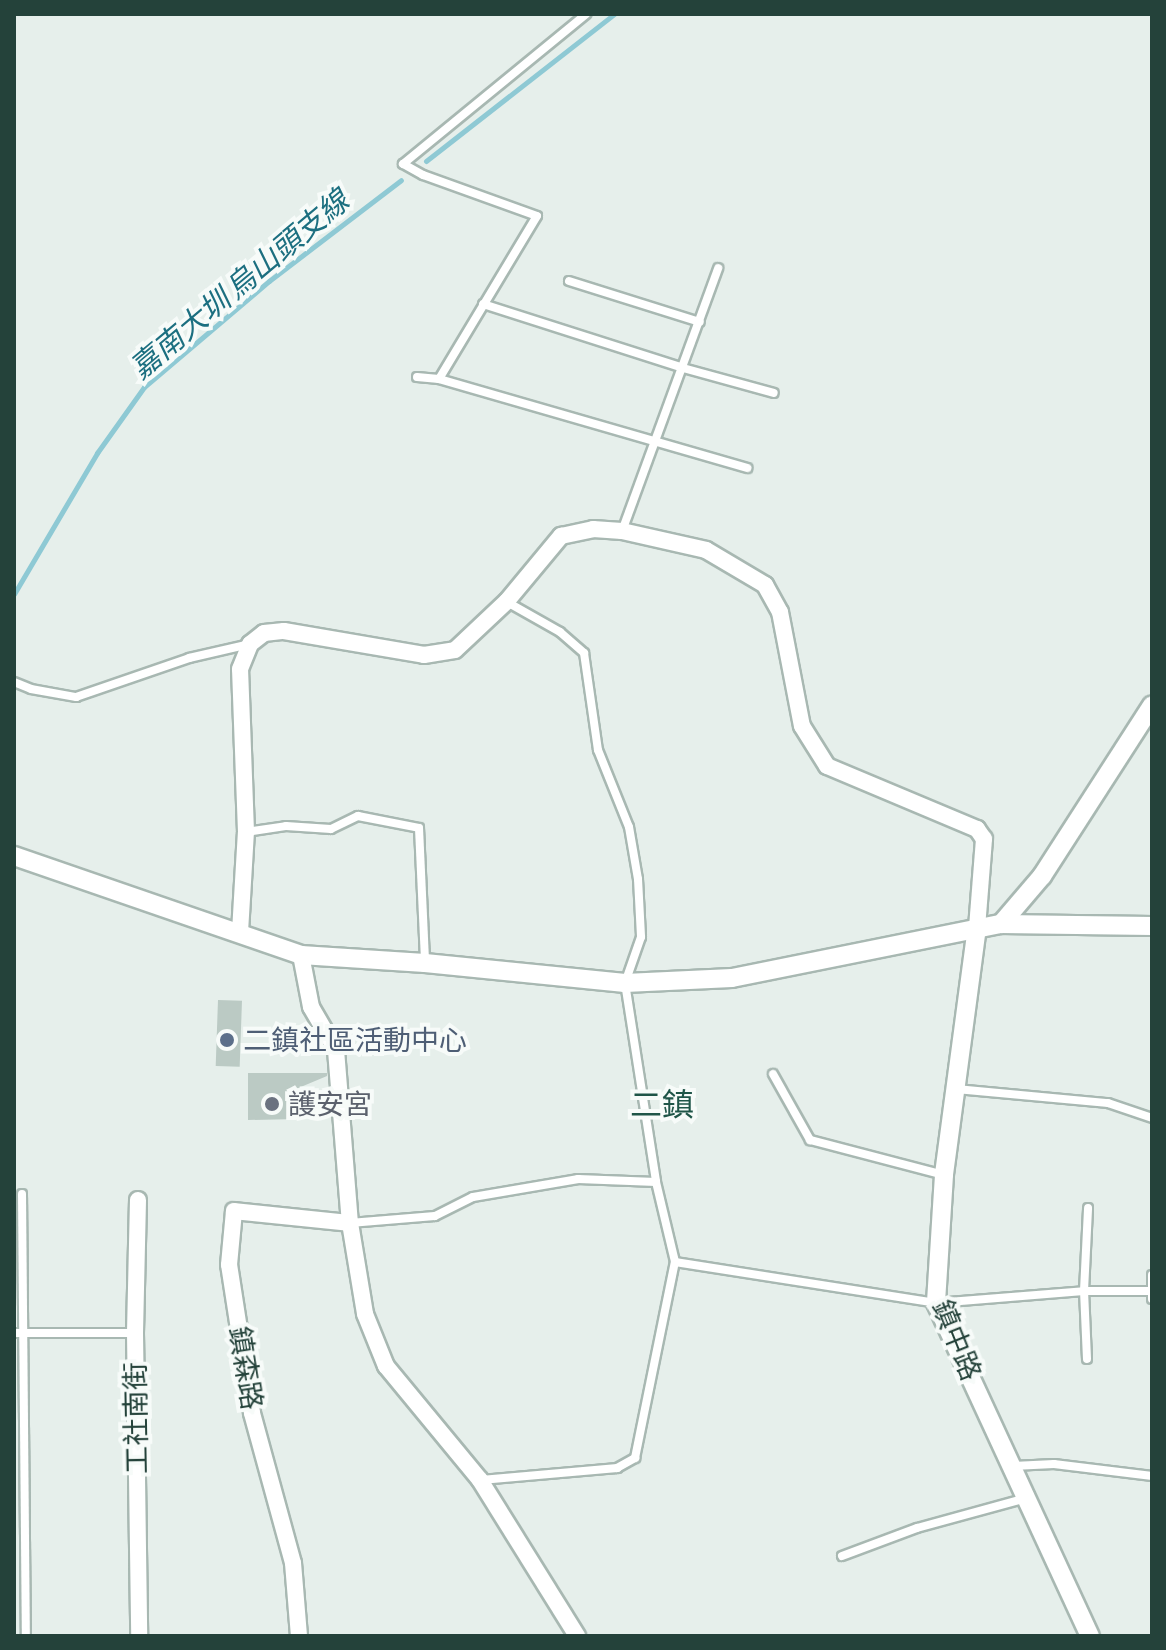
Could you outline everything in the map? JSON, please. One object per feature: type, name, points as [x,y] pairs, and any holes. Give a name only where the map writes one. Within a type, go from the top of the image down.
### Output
[{"type":"street","points":[[240,932],[246,832],[240,669],[250,644],[264,633],[284,631],[424,655],[455,650],[507,601],[561,536],[593,529],[622,531],[706,550],[765,585],[780,612],[802,726],[827,766],[977,829],[984,839],[977,927]]},
{"type":"street","points":[[1001,924],[1042,876],[1152,705]]},
{"type":"street","points":[[14,856],[301,955],[425,963],[625,983],[732,978],[1001,924],[1152,926]]},
{"type":"street","name":"鎮中路","points":[[977,927],[944,1175],[936,1303],[1090,1636]]},
{"type":"street","points":[[301,955],[311,1007],[336,1050],[350,1223],[365,1314],[386,1366],[480,1480],[577,1636]]},
{"type":"street","name":"工社南街","points":[[138,1200],[135,1333],[139,1636]]},
{"type":"street","name":"鎮森路","points":[[299,1636],[293,1563],[252,1413],[229,1265],[234,1211],[350,1223]]},
{"type":"lane","points":[[439,379],[537,216],[423,175],[403,164],[586,14]]},
{"type":"lane","points":[[622,531],[718,268]]},
{"type":"lane","points":[[569,281],[700,322]]},
{"type":"lane","points":[[483,304],[683,368],[774,393]]},
{"type":"lane","points":[[417,377],[439,379],[747,468]]},
{"type":"lane","points":[[480,1480],[617,1468],[635,1458],[675,1262],[656,1182],[625,983],[641,937],[638,879],[629,827],[598,750],[584,653],[560,632],[507,601]]},
{"type":"lane","points":[[14,682],[31,689],[76,697],[189,658],[250,644]]},
{"type":"lane","points":[[246,832],[286,826],[331,829],[358,816],[419,828],[425,963]]},
{"type":"lane","points":[[773,1074],[810,1140],[944,1175]]},
{"type":"lane","points":[[954,1089],[1108,1103],[1152,1118]]},
{"type":"lane","points":[[350,1223],[435,1216],[473,1197],[578,1179],[656,1182]]},
{"type":"lane","points":[[22,1194],[26,1636]]},
{"type":"lane","points":[[1087,1359],[1084,1291],[1088,1208]]},
{"type":"lane","points":[[675,1262],[936,1303],[1084,1291],[1151,1295],[1152,1275]]},
{"type":"lane","points":[[14,1333],[135,1333]]},
{"type":"lane","points":[[1013,1466],[1054,1464],[1152,1476]]},
{"type":"lane","points":[[842,1556],[917,1528],[1027,1498]]},
{"type":"building","name":"二鎮社區活動中心","points":[[218,1000],[242,1001],[240,1067],[216,1066]]},
{"type":"building","name":"護安宮","points":[[248,1073],[327,1073],[327,1076],[296,1089],[297,1119],[248,1120]]},
{"type":"waterway","name":"嘉南大圳 烏山頭支線","points":[[426,161],[614,14]]},
{"type":"waterway","name":"嘉南大圳 烏山頭支線","points":[[14,594],[97,453],[144,387],[269,281],[401,180]]},
{"type":"place","name":"二鎮社區活動中心","points":[[227,1040]]},
{"type":"place","name":"護安宮","points":[[272,1104]]},
{"type":"district","name":"二鎮","points":[[662,1105]]}]
